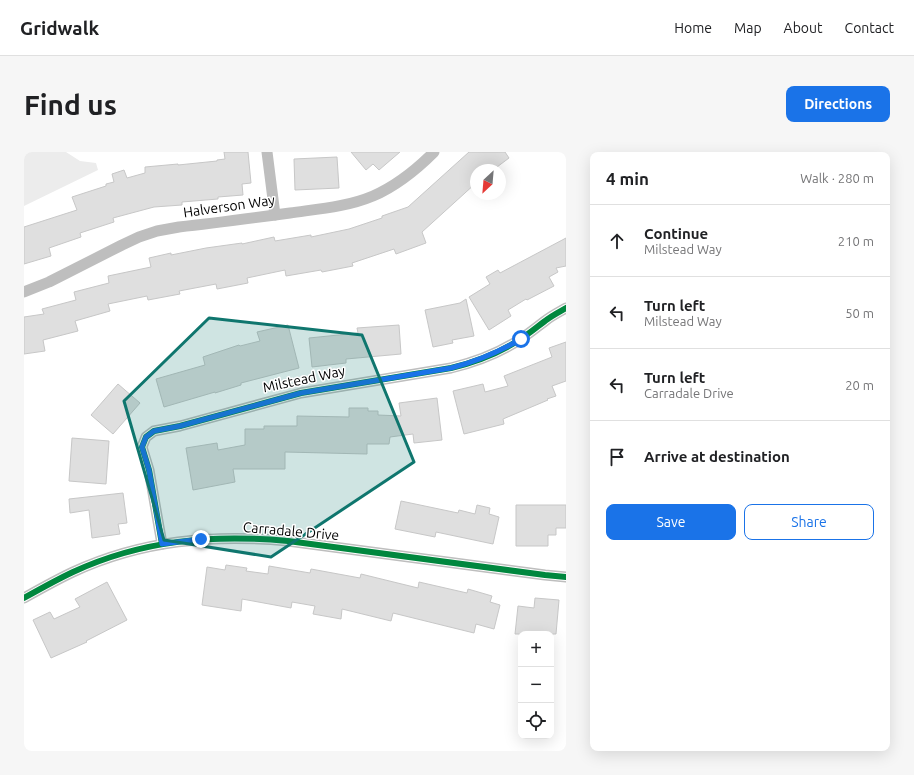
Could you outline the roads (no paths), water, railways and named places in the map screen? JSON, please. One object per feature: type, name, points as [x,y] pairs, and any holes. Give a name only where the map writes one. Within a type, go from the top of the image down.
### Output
[{"type":"street","points":[[266,152],[275,215]]},
{"type":"street","name":"Halverson Way","points":[[24,292],[49,282],[122,244],[157,231],[345,205],[360,201],[397,183],[434,152]]},
{"type":"street","name":"Milstead Way","points":[[162,544],[149,470],[142,447],[146,437],[154,431],[180,426],[301,393],[451,368],[465,364],[496,354],[566,308]]},
{"type":"street","name":"Carradale Drive","points":[[24,598],[60,578],[117,555],[146,547],[201,539],[269,539],[566,577]]}]
